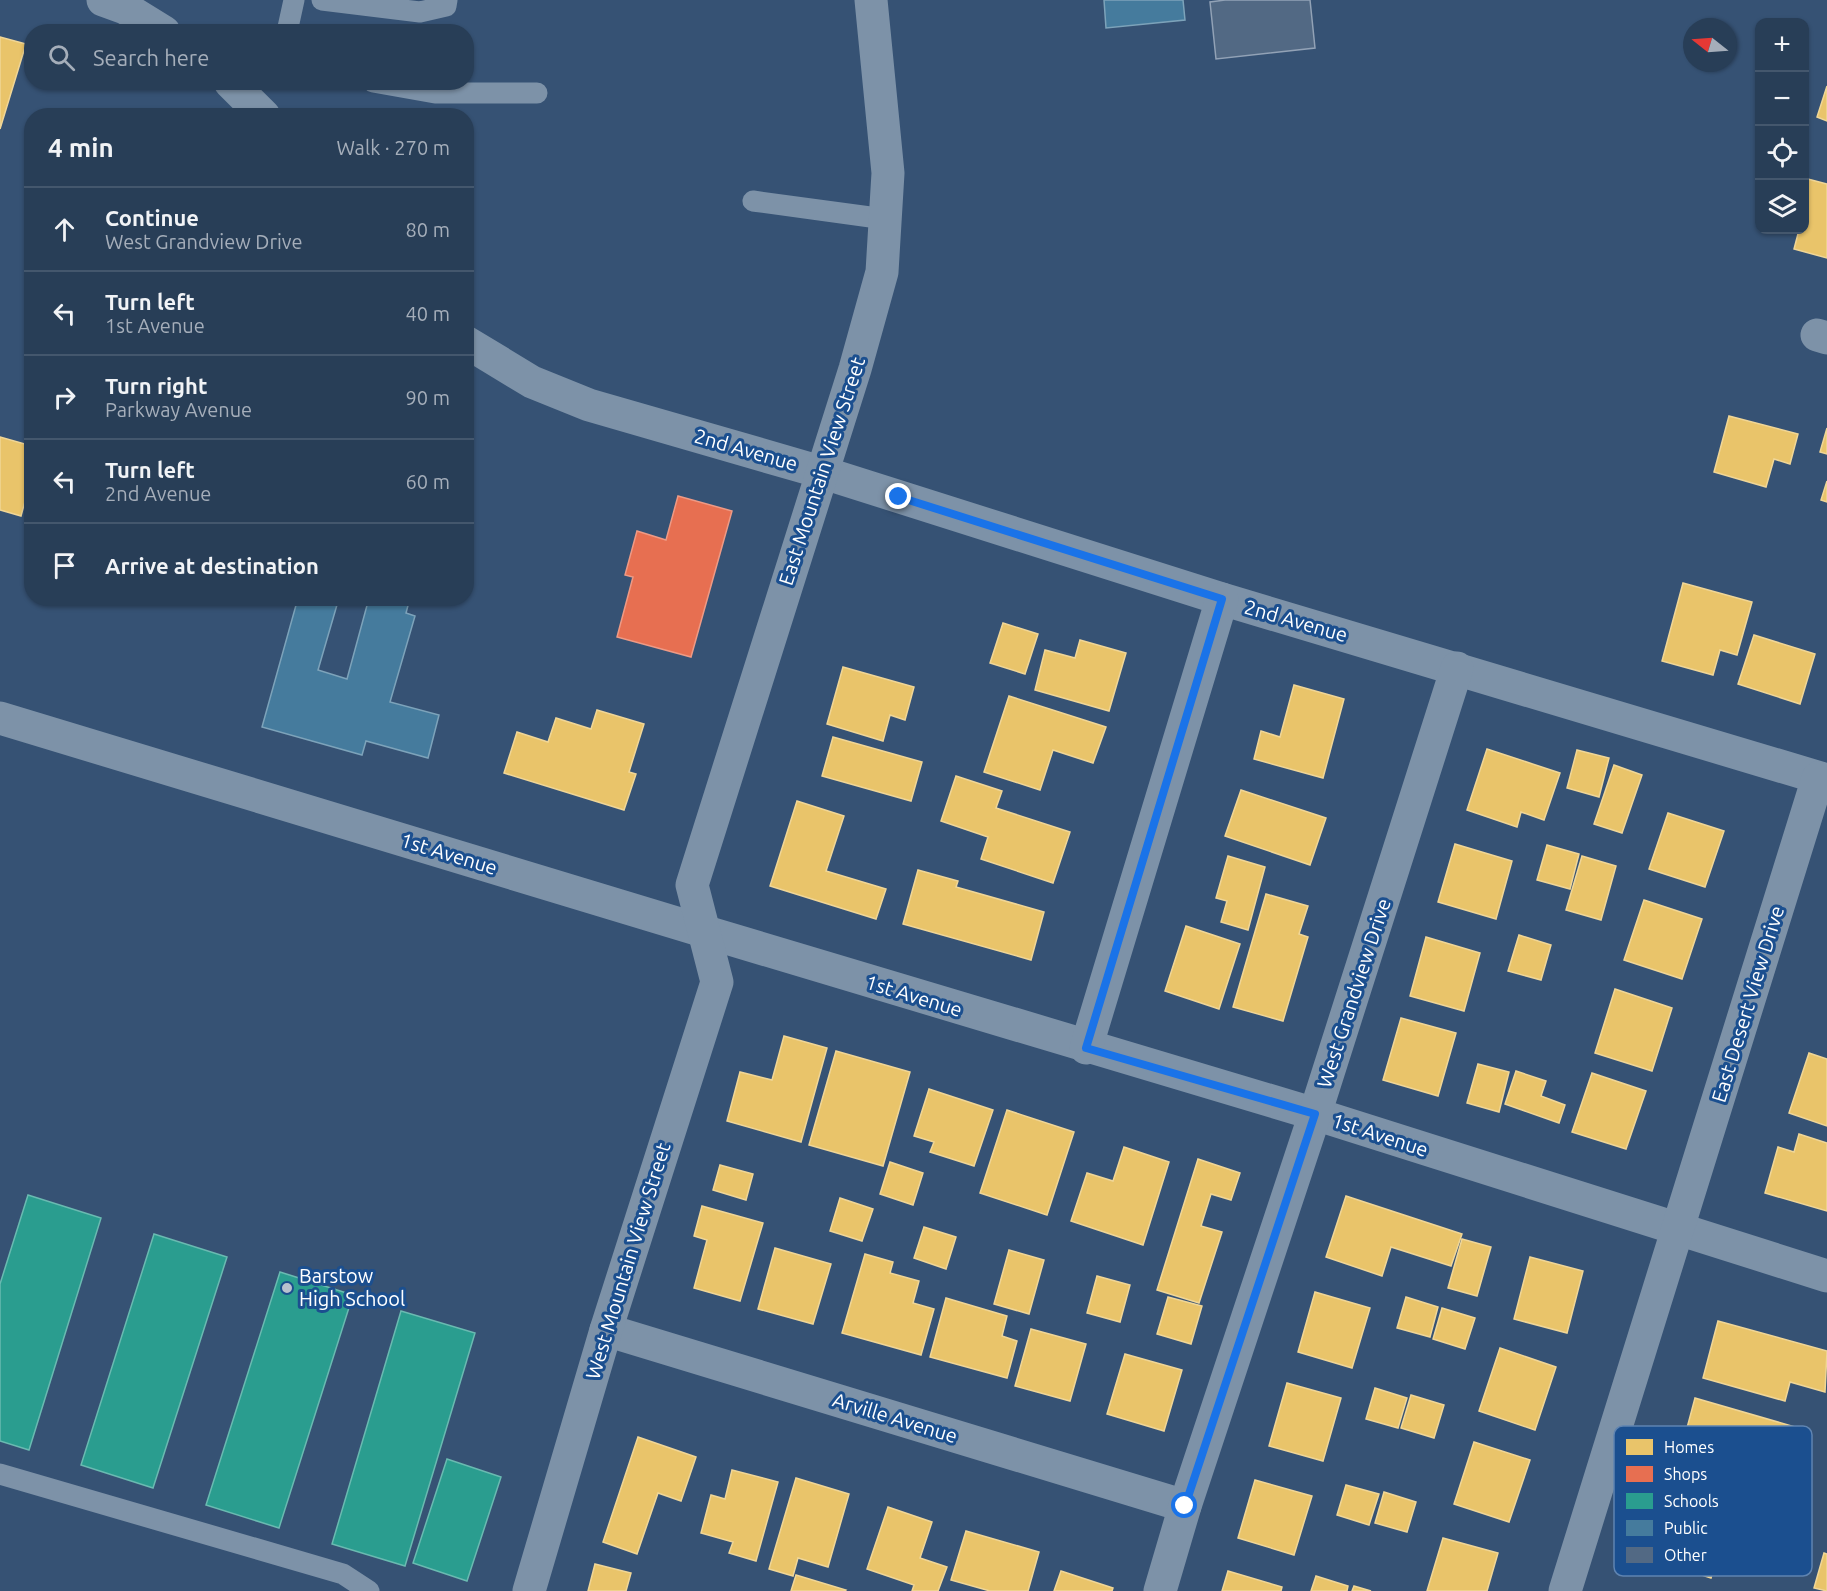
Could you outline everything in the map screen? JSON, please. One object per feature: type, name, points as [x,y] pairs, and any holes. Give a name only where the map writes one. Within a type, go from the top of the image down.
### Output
[{"type":"street","points":[[103,0],[125,8],[151,24]]},
{"type":"street","name":"East Mountain View Street","points":[[703,932],[692,885],[855,369],[882,272],[888,173],[871,0]]},
{"type":"street","name":"2nd Avenue","points":[[474,347],[532,382],[589,405],[821,472],[1222,599],[1822,779]]},
{"type":"street","points":[[1086,1048],[1222,599]]},
{"type":"street","name":"West Grandview Drive","points":[[1160,1591],[1185,1506],[1315,1114],[1457,668]]},
{"type":"street","name":"1st Avenue","points":[[0,718],[1086,1048],[1315,1114],[1827,1276]]},
{"type":"street","name":"East Desert View Drive","points":[[1617,1426],[1822,779]]},
{"type":"street","name":"West Mountain View Street","points":[[529,1591],[606,1329],[717,982],[703,932]]},
{"type":"street","name":"Arville Avenue","points":[[606,1329],[1185,1506]]},
{"type":"street","name":"East Desert View Drive","points":[[1565,1591],[1614,1436]]},
{"type":"lane","points":[[289,24],[294,0]]},
{"type":"lane","points":[[322,0],[420,12],[446,6],[447,0]]},
{"type":"lane","points":[[418,90],[435,93],[537,93]]},
{"type":"lane","points":[[753,201],[885,219]]},
{"type":"lane","points":[[0,1474],[343,1574],[369,1591]]},
{"type":"building: Homes","points":[[0,37],[24,43],[24,51],[0,129]]},
{"type":"building: Homes","points":[[1827,86],[1827,121],[1817,117]]},
{"type":"building: Homes","points":[[1809,179],[1827,184],[1827,258],[1794,249],[1798,234],[1809,234]]},
{"type":"building: Homes","points":[[1729,416],[1798,434],[1790,464],[1774,459],[1766,487],[1714,472]]},
{"type":"building: Homes","points":[[1827,428],[1827,454],[1820,452]]},
{"type":"building: Homes","points":[[0,437],[24,444],[24,505],[21,516],[0,510]]},
{"type":"building: Homes","points":[[1827,481],[1827,502],[1821,500]]},
{"type":"building: Homes","points":[[1683,583],[1752,602],[1737,655],[1720,650],[1713,675],[1662,661]]},
{"type":"building: Homes","points":[[1003,623],[1038,634],[1025,674],[990,663]]},
{"type":"building: Homes","points":[[1754,635],[1815,654],[1800,704],[1738,684]]},
{"type":"building: Homes","points":[[1080,640],[1126,653],[1109,711],[1035,690],[1045,650],[1075,658]]},
{"type":"building: Homes","points":[[843,667],[914,687],[905,720],[890,715],[883,741],[827,724]]},
{"type":"building: Homes","points":[[1294,685],[1344,699],[1323,778],[1254,759],[1261,731],[1280,737]]},
{"type":"building: Homes","points":[[1009,696],[1106,727],[1093,763],[1053,750],[1040,790],[984,772]]},
{"type":"building: Homes","points":[[597,710],[644,724],[629,772],[636,774],[624,810],[504,773],[517,732],[548,742],[556,718],[591,729]]},
{"type":"building: Homes","points":[[833,737],[922,762],[911,801],[822,776]]},
{"type":"building: Homes","points":[[1487,749],[1560,773],[1544,820],[1521,812],[1517,827],[1467,810]]},
{"type":"building: Homes","points":[[1577,750],[1609,758],[1599,797],[1567,788]]},
{"type":"building: Homes","points":[[1614,765],[1642,775],[1622,833],[1594,824]]},
{"type":"building: Homes","points":[[956,776],[1002,791],[996,808],[1070,832],[1053,883],[981,859],[988,837],[941,821]]},
{"type":"building: Homes","points":[[1241,790],[1326,818],[1310,865],[1225,836]]},
{"type":"building: Homes","points":[[797,801],[844,816],[826,871],[886,889],[876,919],[770,886]]},
{"type":"building: Homes","points":[[1668,813],[1724,831],[1705,887],[1649,869]]},
{"type":"building: Homes","points":[[1455,844],[1512,861],[1496,919],[1438,902]]},
{"type":"building: Homes","points":[[1547,845],[1579,854],[1570,889],[1537,880]]},
{"type":"building: Homes","points":[[1228,856],[1265,867],[1248,930],[1221,922],[1227,901],[1216,898]]},
{"type":"building: Homes","points":[[1582,856],[1616,866],[1601,920],[1566,910]]},
{"type":"building: Homes","points":[[918,870],[958,881],[956,887],[1044,912],[1031,960],[903,924]]},
{"type":"building: Homes","points":[[1266,894],[1308,906],[1299,934],[1308,937],[1283,1021],[1233,1007]]},
{"type":"building: Homes","points":[[1644,900],[1702,919],[1682,979],[1624,960]]},
{"type":"building: Homes","points":[[1186,926],[1240,944],[1219,1009],[1165,991]]},
{"type":"building: Homes","points":[[1519,935],[1551,945],[1541,980],[1508,971]]},
{"type":"building: Homes","points":[[1426,937],[1480,953],[1464,1011],[1410,996]]},
{"type":"building: Homes","points":[[1615,989],[1672,1008],[1652,1071],[1595,1053]]},
{"type":"building: Homes","points":[[1401,1018],[1456,1033],[1438,1096],[1383,1080]]},
{"type":"building: Homes","points":[[784,1036],[827,1048],[801,1142],[727,1121],[740,1072],[772,1080]]},
{"type":"building: Homes","points":[[836,1051],[910,1072],[883,1166],[809,1145]]},
{"type":"building: Homes","points":[[1809,1053],[1827,1059],[1827,1126],[1789,1113]]},
{"type":"building: Homes","points":[[1478,1064],[1509,1072],[1499,1112],[1467,1103]]},
{"type":"building: Homes","points":[[1516,1071],[1546,1081],[1541,1096],[1565,1105],[1559,1123],[1505,1104]]},
{"type":"building: Homes","points":[[1592,1073],[1646,1091],[1626,1149],[1572,1132]]},
{"type":"building: Homes","points":[[929,1089],[993,1110],[974,1166],[930,1152],[934,1142],[914,1136]]},
{"type":"building: Homes","points":[[1007,1110],[1074,1132],[1047,1215],[980,1193]]},
{"type":"building: Homes","points":[[1799,1134],[1827,1143],[1827,1211],[1765,1193],[1778,1147],[1794,1152]]},
{"type":"building: Homes","points":[[1124,1147],[1169,1162],[1143,1245],[1071,1221],[1087,1173],[1113,1181]]},
{"type":"building: Homes","points":[[1198,1159],[1240,1173],[1231,1200],[1211,1194],[1201,1226],[1222,1232],[1199,1303],[1157,1290]]},
{"type":"building: Homes","points":[[890,1162],[923,1173],[913,1205],[880,1194]]},
{"type":"building: Homes","points":[[720,1165],[753,1174],[746,1200],[713,1190]]},
{"type":"building: Homes","points":[[1346,1196],[1462,1234],[1451,1266],[1391,1247],[1382,1276],[1326,1257]]},
{"type":"building: Homes","points":[[840,1198],[873,1209],[862,1241],[830,1231]]},
{"type":"building: Homes","points":[[702,1206],[763,1223],[740,1301],[694,1288],[707,1240],[694,1236]]},
{"type":"building: Homes","points":[[924,1227],[956,1237],[946,1269],[914,1258]]},
{"type":"building: Homes","points":[[1462,1239],[1491,1247],[1477,1296],[1448,1288]]},
{"type":"building: Homes","points":[[775,1248],[831,1264],[813,1324],[758,1309]]},
{"type":"building: Homes","points":[[1009,1250],[1044,1260],[1029,1314],[994,1304]]},
{"type":"building: Homes","points":[[865,1254],[893,1262],[890,1273],[919,1281],[913,1303],[934,1309],[921,1355],[842,1333]]},
{"type":"building: Homes","points":[[1530,1257],[1583,1271],[1567,1333],[1514,1319]]},
{"type":"building: Homes","points":[[1097,1276],[1130,1285],[1120,1322],[1087,1313]]},
{"type":"building: Homes","points":[[1315,1292],[1370,1308],[1352,1368],[1298,1352]]},
{"type":"building: Homes","points":[[1168,1297],[1202,1306],[1191,1344],[1157,1334]]},
{"type":"building: Homes","points":[[1406,1297],[1438,1307],[1430,1337],[1397,1328]]},
{"type":"building: Homes","points":[[946,1298],[1007,1316],[1002,1336],[1017,1341],[1007,1378],[930,1357]]},
{"type":"building: Homes","points":[[1442,1308],[1475,1318],[1465,1349],[1433,1339]]},
{"type":"building: Homes","points":[[1718,1321],[1827,1351],[1825,1392],[1790,1382],[1785,1401],[1703,1378]]},
{"type":"building: Homes","points":[[1031,1329],[1086,1344],[1070,1401],[1015,1386]]},
{"type":"building: Homes","points":[[1500,1348],[1556,1367],[1535,1430],[1479,1411]]},
{"type":"building: Homes","points":[[1125,1354],[1182,1370],[1164,1431],[1107,1414]]},
{"type":"building: Homes","points":[[1287,1383],[1341,1398],[1323,1461],[1269,1446]]},
{"type":"building: Homes","points":[[1375,1388],[1407,1398],[1398,1428],[1366,1419]]},
{"type":"building: Homes","points":[[1411,1395],[1444,1405],[1434,1438],[1401,1428]]},
{"type":"building: Homes","points":[[1695,1398],[1792,1426],[1688,1426]]},
{"type":"building: Homes","points":[[638,1437],[696,1457],[681,1501],[658,1493],[637,1554],[603,1542]]},
{"type":"building: Homes","points":[[1474,1442],[1530,1460],[1509,1522],[1454,1504]]},
{"type":"building: Homes","points":[[732,1470],[778,1482],[756,1561],[729,1553],[733,1542],[701,1533],[711,1495],[725,1499]]},
{"type":"building: Homes","points":[[796,1478],[849,1494],[828,1567],[798,1558],[793,1576],[769,1569]]},
{"type":"building: Homes","points":[[1255,1480],[1312,1496],[1294,1555],[1238,1538]]},
{"type":"building: Homes","points":[[1346,1485],[1379,1494],[1369,1525],[1337,1515]]},
{"type":"building: Homes","points":[[1384,1492],[1416,1502],[1407,1532],[1375,1523]]},
{"type":"building: Homes","points":[[888,1507],[932,1522],[920,1558],[947,1567],[938,1591],[912,1591],[914,1585],[867,1569]]},
{"type":"building: Homes","points":[[966,1531],[1039,1552],[1028,1591],[990,1591],[951,1580]]},
{"type":"building: Homes","points":[[1443,1538],[1498,1553],[1487,1591],[1427,1591]]},
{"type":"building: Homes","points":[[1824,1553],[1827,1554],[1827,1591],[1814,1588]]},
{"type":"building: Homes","points":[[595,1564],[631,1573],[626,1591],[588,1591]]},
{"type":"building: Homes","points":[[1061,1571],[1113,1588],[1112,1591],[1054,1591]]},
{"type":"building: Homes","points":[[1228,1571],[1282,1587],[1281,1591],[1222,1591]]},
{"type":"building: Homes","points":[[796,1575],[846,1590],[791,1591]]},
{"type":"building: Homes","points":[[1316,1576],[1348,1586],[1347,1591],[1311,1591]]},
{"type":"building: Homes","points":[[1354,1586],[1371,1591],[1352,1591]]},
{"type":"building: Shops","points":[[678,496],[732,511],[691,657],[617,637],[633,577],[625,575],[637,531],[666,540]]},
{"type":"building: Schools","points":[[28,1195],[101,1218],[29,1450],[0,1441],[0,1284]]},
{"type":"building: Schools","points":[[154,1234],[227,1257],[153,1488],[81,1465]]},
{"type":"building: Schools","points":[[280,1272],[353,1295],[279,1528],[206,1505]]},
{"type":"building: Schools","points":[[401,1311],[475,1333],[405,1566],[332,1544]]},
{"type":"building: Schools","points":[[447,1459],[501,1477],[467,1581],[413,1563]]},
{"type":"building: Public","points":[[1104,0],[1183,0],[1185,20],[1106,28]]},
{"type":"building: Public","points":[[296,606],[337,606],[318,670],[347,679],[367,606],[408,606],[406,613],[415,616],[390,702],[439,715],[428,758],[366,741],[362,755],[262,727]]},
{"type":"building: Other","points":[[1310,0],[1315,48],[1216,59],[1210,2]]},
{"type":"place","name":"Barstow High School","points":[[287,1288]]},
{"type":"route","points":[[899,497],[1222,599],[1086,1048],[1315,1114],[1185,1506]]}]
